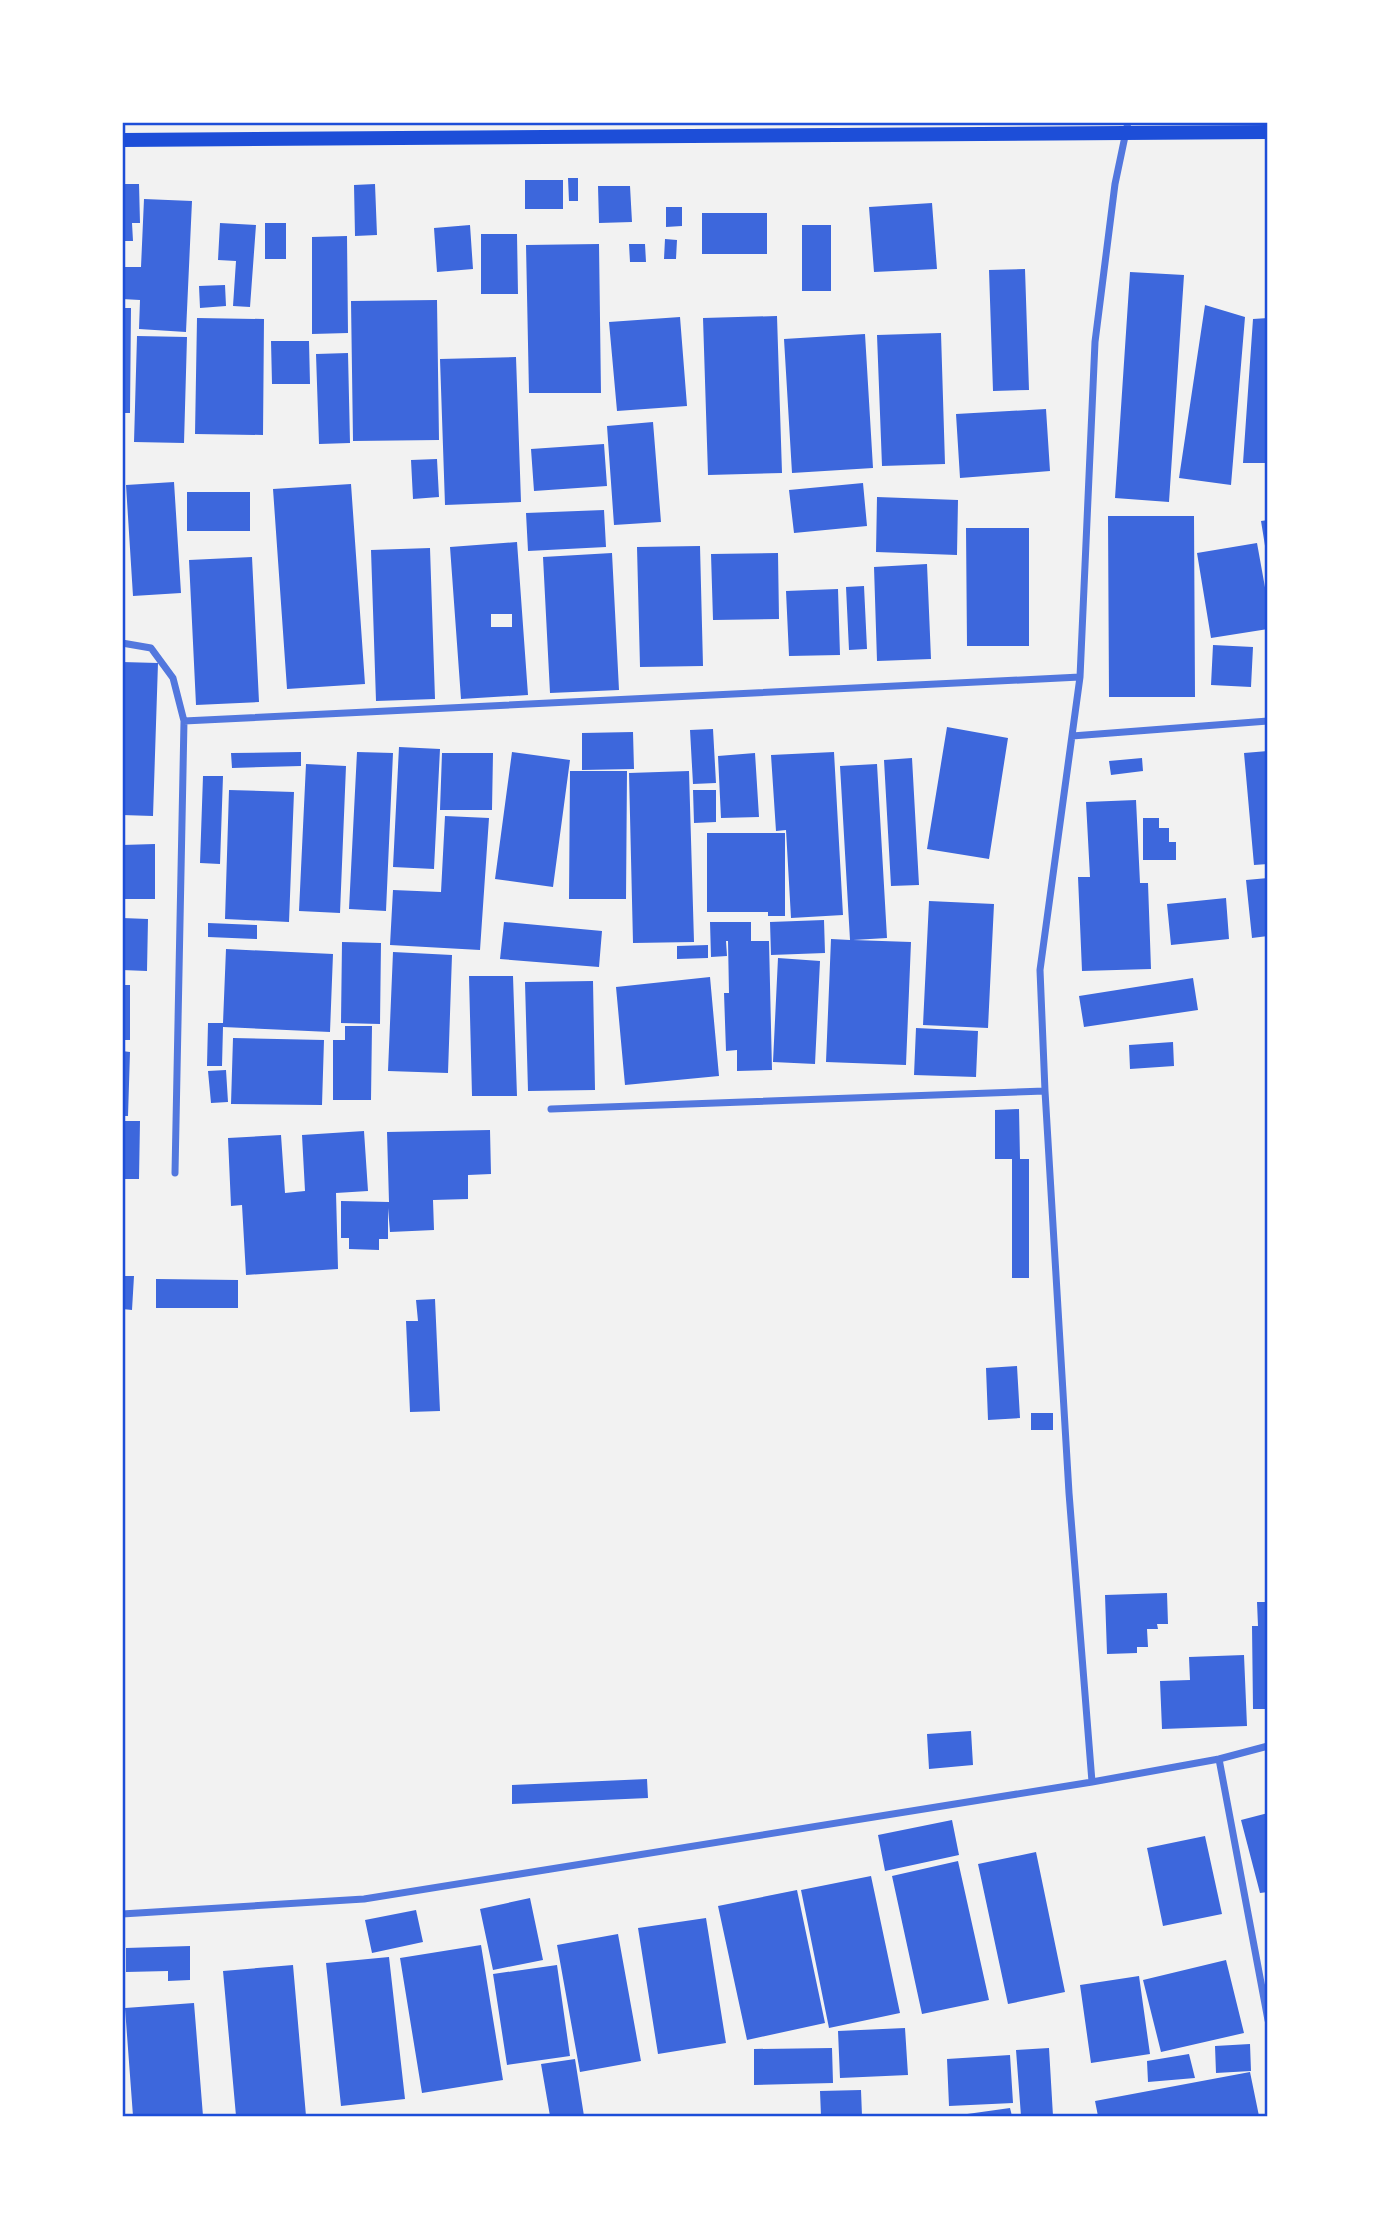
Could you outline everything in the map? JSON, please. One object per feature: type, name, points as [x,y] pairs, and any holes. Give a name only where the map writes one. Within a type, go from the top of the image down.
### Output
[{"type":"main road","points":[[122,140],[1127,128],[1268,132]]},
{"type":"street","points":[[1092,1782],[1069,1493],[1040,970],[1080,677],[1095,341],[1115,184],[1127,128]]},
{"type":"street","points":[[122,643],[152,648],[173,678],[184,721],[175,1173]]},
{"type":"street","points":[[184,721],[1080,677]]},
{"type":"street","points":[[1072,736],[1268,721]]},
{"type":"street","points":[[551,1109],[1045,1091]]},
{"type":"street","points":[[122,1914],[364,1899],[1092,1782],[1219,1759],[1268,1746]]},
{"type":"street","points":[[1219,1759],[1268,2020]]},
{"type":"building","points":[[568,178],[578,178],[578,201],[569,201]]},
{"type":"building","points":[[525,180],[563,180],[563,209],[525,209]]},
{"type":"building","points":[[122,184],[139,184],[140,223],[132,223],[133,241],[122,241]]},
{"type":"building","points":[[375,184],[377,235],[355,236],[354,185]]},
{"type":"building","points":[[598,186],[630,186],[632,222],[599,223]]},
{"type":"building","points":[[144,199],[192,201],[186,332],[139,329],[140,300],[122,299],[122,267],[141,267]]},
{"type":"building","points":[[932,203],[937,269],[874,272],[869,207]]},
{"type":"building","points":[[666,207],[682,207],[682,226],[666,227]]},
{"type":"building","points":[[702,213],[767,213],[767,254],[702,254]]},
{"type":"building","points":[[220,223],[256,225],[250,307],[233,306],[236,261],[218,260]]},
{"type":"building","points":[[265,223],[286,223],[286,259],[265,259]]},
{"type":"building","points":[[470,225],[473,269],[437,272],[434,228]]},
{"type":"building","points":[[802,225],[831,225],[831,291],[802,291]]},
{"type":"building","points":[[481,234],[517,234],[518,294],[481,294]]},
{"type":"building","points":[[347,236],[348,333],[312,334],[312,237]]},
{"type":"building","points":[[665,239],[677,240],[676,259],[664,259]]},
{"type":"building","points":[[599,244],[601,393],[529,393],[526,245]]},
{"type":"building","points":[[629,244],[645,244],[646,262],[630,262]]},
{"type":"building","points":[[1025,269],[1029,390],[993,391],[989,270]]},
{"type":"building","points":[[1130,272],[1184,275],[1169,502],[1115,498]]},
{"type":"building","points":[[225,285],[226,306],[200,308],[199,286]]},
{"type":"building","points":[[437,300],[439,440],[353,441],[351,301]]},
{"type":"building","points":[[1205,305],[1245,317],[1231,485],[1179,478]]},
{"type":"building","points":[[122,308],[131,308],[130,413],[122,413]]},
{"type":"building","points":[[777,316],[782,473],[708,475],[703,318]]},
{"type":"building","points":[[680,317],[687,406],[617,411],[609,322]]},
{"type":"building","points":[[197,318],[264,319],[263,435],[195,434]]},
{"type":"building","points":[[1268,318],[1268,463],[1243,463],[1253,319]]},
{"type":"building","points":[[941,333],[945,464],[882,466],[877,335]]},
{"type":"building","points":[[865,334],[873,468],[792,473],[784,339]]},
{"type":"building","points":[[137,336],[187,337],[184,443],[134,442]]},
{"type":"building","points":[[271,341],[309,341],[310,384],[272,384]]},
{"type":"building","points":[[348,353],[350,443],[319,444],[316,354]]},
{"type":"building","points":[[516,357],[521,502],[445,505],[440,359]]},
{"type":"building","points":[[1046,409],[1050,471],[960,478],[956,414]]},
{"type":"building","points":[[653,422],[661,522],[614,525],[607,426]]},
{"type":"building","points":[[604,444],[607,486],[534,491],[531,449]]},
{"type":"building","points":[[437,459],[439,497],[413,499],[411,460]]},
{"type":"building","points":[[174,482],[181,593],[133,596],[126,485]]},
{"type":"building","points":[[863,483],[867,526],[794,533],[789,490]]},
{"type":"building","points":[[351,484],[365,684],[287,689],[273,489]]},
{"type":"building","points":[[187,492],[250,492],[250,531],[187,531]]},
{"type":"building","points":[[877,497],[958,500],[957,555],[876,552]]},
{"type":"building","points":[[604,510],[606,547],[528,551],[526,513]]},
{"type":"building","points":[[1108,516],[1194,516],[1195,697],[1109,697]]},
{"type":"building","points":[[1268,520],[1268,552],[1266,552],[1261,521]]},
{"type":"building","points":[[966,528],[1029,528],[1029,646],[967,646]]},
{"type":"building","points":[[517,542],[528,695],[461,699],[450,547]],"holes":[[[491,614],[512,614],[512,627],[491,627]]]},
{"type":"building","points":[[1257,543],[1268,604],[1268,629],[1211,638],[1197,553]]},
{"type":"building","points":[[700,546],[703,666],[640,667],[637,547]]},
{"type":"building","points":[[430,548],[435,699],[376,701],[371,550]]},
{"type":"building","points":[[612,553],[619,690],[550,693],[543,557]]},
{"type":"building","points":[[778,553],[779,619],[713,620],[711,554]]},
{"type":"building","points":[[252,557],[259,702],[196,705],[189,560]]},
{"type":"building","points":[[927,564],[931,659],[877,661],[874,567]]},
{"type":"building","points":[[864,586],[867,649],[849,650],[846,587]]},
{"type":"building","points":[[838,589],[840,655],[789,656],[786,591]]},
{"type":"building","points":[[1213,645],[1253,647],[1251,687],[1211,685]]},
{"type":"building","points":[[122,662],[158,663],[153,816],[122,815]]},
{"type":"building","points":[[947,727],[1008,738],[989,859],[927,849]]},
{"type":"building","points":[[713,729],[716,783],[693,784],[690,730]]},
{"type":"building","points":[[633,732],[634,769],[582,770],[582,733]]},
{"type":"building","points":[[399,747],[440,749],[434,869],[393,867]]},
{"type":"building","points":[[1268,751],[1268,864],[1254,865],[1244,753]]},
{"type":"building","points":[[301,752],[301,766],[232,768],[231,753]]},
{"type":"building","points":[[357,752],[393,753],[386,911],[349,909]]},
{"type":"building","points":[[512,752],[570,760],[553,887],[495,879]]},
{"type":"building","points":[[834,752],[843,915],[791,918],[786,830],[776,831],[771,755]]},
{"type":"building","points":[[442,753],[493,753],[492,810],[440,810]]},
{"type":"building","points":[[755,753],[759,817],[721,818],[718,756]]},
{"type":"building","points":[[912,758],[919,885],[891,886],[884,760]]},
{"type":"building","points":[[1142,758],[1143,771],[1111,775],[1109,761]]},
{"type":"building","points":[[306,764],[346,766],[340,913],[299,911]]},
{"type":"building","points":[[877,764],[887,938],[853,940],[911,942],[906,1065],[826,1062],[831,939],[850,940],[840,766]]},
{"type":"building","points":[[570,771],[627,771],[626,899],[569,899]]},
{"type":"building","points":[[689,771],[694,942],[633,943],[629,773]]},
{"type":"building","points":[[203,776],[223,776],[220,864],[200,863]]},
{"type":"building","points":[[229,790],[294,792],[289,922],[225,919]]},
{"type":"building","points":[[693,790],[716,790],[716,822],[694,823]]},
{"type":"building","points":[[1136,800],[1140,883],[1148,883],[1151,969],[1082,971],[1078,877],[1090,877],[1086,802]]},
{"type":"building","points":[[445,816],[489,818],[480,950],[390,945],[393,890],[441,892]]},
{"type":"building","points":[[1143,818],[1159,818],[1159,828],[1169,828],[1169,842],[1176,842],[1176,860],[1143,860]]},
{"type":"building","points":[[707,833],[785,833],[785,916],[768,916],[768,912],[707,912]]},
{"type":"building","points":[[155,844],[155,899],[122,899],[122,845]]},
{"type":"building","points":[[1268,878],[1268,936],[1252,938],[1246,880]]},
{"type":"building","points":[[1226,898],[1229,939],[1171,945],[1167,904]]},
{"type":"building","points":[[929,901],[994,904],[988,1028],[923,1025]]},
{"type":"building","points":[[122,918],[148,919],[147,971],[122,970]]},
{"type":"building","points":[[824,920],[825,953],[771,955],[770,922]]},
{"type":"building","points":[[504,922],[602,931],[599,967],[500,959]]},
{"type":"building","points":[[710,922],[751,922],[751,941],[769,941],[772,1070],[737,1071],[737,1050],[726,1051],[724,993],[729,993],[728,941],[727,956],[711,957]]},
{"type":"building","points":[[208,923],[257,925],[257,939],[208,937]]},
{"type":"building","points":[[342,942],[381,943],[380,1024],[341,1023]]},
{"type":"building","points":[[708,945],[708,958],[677,959],[677,946]]},
{"type":"building","points":[[226,949],[333,954],[330,1032],[223,1027],[222,1066],[207,1066],[208,1023],[223,1023]]},
{"type":"building","points":[[393,952],[452,955],[448,1073],[388,1071]]},
{"type":"building","points":[[778,958],[820,961],[815,1064],[773,1062]]},
{"type":"building","points":[[469,976],[513,976],[517,1096],[472,1096]]},
{"type":"building","points":[[710,977],[719,1076],[625,1085],[616,987]]},
{"type":"building","points":[[1193,978],[1198,1010],[1084,1027],[1079,996]]},
{"type":"building","points":[[593,981],[595,1090],[528,1091],[525,982]]},
{"type":"building","points":[[122,985],[130,985],[130,1040],[122,1040]]},
{"type":"building","points":[[345,1026],[372,1026],[371,1100],[333,1100],[333,1040],[345,1040]]},
{"type":"building","points":[[916,1028],[978,1031],[976,1077],[914,1075]]},
{"type":"building","points":[[233,1038],[324,1040],[322,1105],[231,1104]]},
{"type":"building","points":[[1173,1042],[1174,1066],[1130,1069],[1129,1045]]},
{"type":"building","points":[[122,1051],[130,1052],[128,1116],[122,1116]]},
{"type":"building","points":[[226,1070],[228,1102],[211,1103],[208,1071]]},
{"type":"building","points":[[1019,1109],[1020,1159],[1029,1159],[1029,1278],[1012,1278],[1012,1159],[995,1159],[995,1110]]},
{"type":"building","points":[[122,1121],[140,1121],[139,1179],[122,1179]]},
{"type":"building","points":[[490,1130],[491,1174],[468,1175],[468,1199],[433,1200],[434,1230],[390,1232],[388,1208],[388,1239],[379,1239],[379,1250],[349,1249],[349,1238],[341,1238],[341,1201],[389,1202],[387,1132]]},
{"type":"building","points":[[364,1131],[368,1191],[336,1193],[338,1269],[246,1275],[242,1205],[231,1206],[228,1138],[281,1135],[285,1193],[305,1191],[302,1135]]},
{"type":"building","points":[[122,1276],[134,1276],[132,1310],[122,1309]]},
{"type":"building","points":[[156,1279],[238,1280],[238,1308],[156,1308]]},
{"type":"building","points":[[435,1299],[440,1411],[410,1412],[406,1321],[418,1321],[416,1300]]},
{"type":"building","points":[[1017,1366],[1020,1418],[988,1420],[986,1368]]},
{"type":"building","points":[[1031,1413],[1053,1413],[1053,1430],[1031,1430]]},
{"type":"building","points":[[1167,1593],[1168,1624],[1157,1624],[1158,1629],[1147,1629],[1148,1647],[1137,1647],[1137,1653],[1107,1654],[1105,1595]]},
{"type":"building","points":[[1257,1602],[1268,1602],[1268,1709],[1253,1709],[1252,1626],[1258,1626]]},
{"type":"building","points":[[1244,1655],[1247,1726],[1162,1729],[1160,1681],[1190,1680],[1189,1657]]},
{"type":"building","points":[[971,1731],[973,1765],[929,1769],[927,1734]]},
{"type":"building","points":[[647,1779],[648,1798],[512,1804],[512,1785]]},
{"type":"building","points":[[1268,1813],[1268,1892],[1260,1893],[1241,1820]]},
{"type":"building","points":[[952,1820],[959,1855],[885,1871],[878,1835]]},
{"type":"building","points":[[1205,1836],[1222,1914],[1163,1926],[1147,1848]]},
{"type":"building","points":[[1036,1852],[1065,1992],[1008,2004],[978,1864]]},
{"type":"building","points":[[958,1861],[989,2000],[922,2014],[892,1876]]},
{"type":"building","points":[[871,1876],[900,2013],[829,2028],[801,1890]]},
{"type":"building","points":[[797,1890],[825,2023],[747,2040],[718,1906]]},
{"type":"building","points":[[530,1898],[543,1960],[493,1970],[480,1909]]},
{"type":"building","points":[[416,1910],[423,1942],[372,1953],[365,1920]]},
{"type":"building","points":[[706,1918],[726,2043],[658,2054],[638,1928]]},
{"type":"building","points":[[618,1934],[641,2061],[580,2072],[557,1945]]},
{"type":"building","points":[[481,1945],[503,2080],[422,2093],[400,1958]]},
{"type":"building","points":[[190,1946],[190,1980],[168,1981],[168,1971],[126,1972],[126,1948]]},
{"type":"building","points":[[389,1957],[405,2099],[341,2106],[326,1963]]},
{"type":"building","points":[[1226,1960],[1244,2033],[1161,2052],[1143,1980]]},
{"type":"building","points":[[293,1965],[306,2116],[236,2116],[223,1971]]},
{"type":"building","points":[[557,1965],[570,2056],[507,2065],[493,1974]]},
{"type":"building","points":[[1139,1976],[1150,2054],[1091,2063],[1080,1985]]},
{"type":"building","points":[[194,2003],[203,2116],[133,2116],[125,2008]]},
{"type":"building","points":[[905,2028],[908,2075],[840,2078],[838,2031]]},
{"type":"building","points":[[1250,2044],[1251,2071],[1216,2073],[1215,2046]]},
{"type":"building","points":[[832,2048],[833,2083],[754,2085],[754,2049]]},
{"type":"building","points":[[1049,2048],[1053,2116],[1021,2116],[1016,2050]]},
{"type":"building","points":[[1189,2054],[1195,2078],[1148,2082],[1147,2061]]},
{"type":"building","points":[[1010,2055],[1013,2103],[949,2106],[947,2059]]},
{"type":"building","points":[[575,2059],[584,2116],[550,2116],[541,2064]]},
{"type":"building","points":[[1250,2072],[1259,2116],[1098,2116],[1095,2101]]},
{"type":"building","points":[[861,2090],[862,2116],[821,2116],[820,2091]]},
{"type":"building","points":[[1010,2108],[1012,2116],[960,2116],[960,2115]]}]
